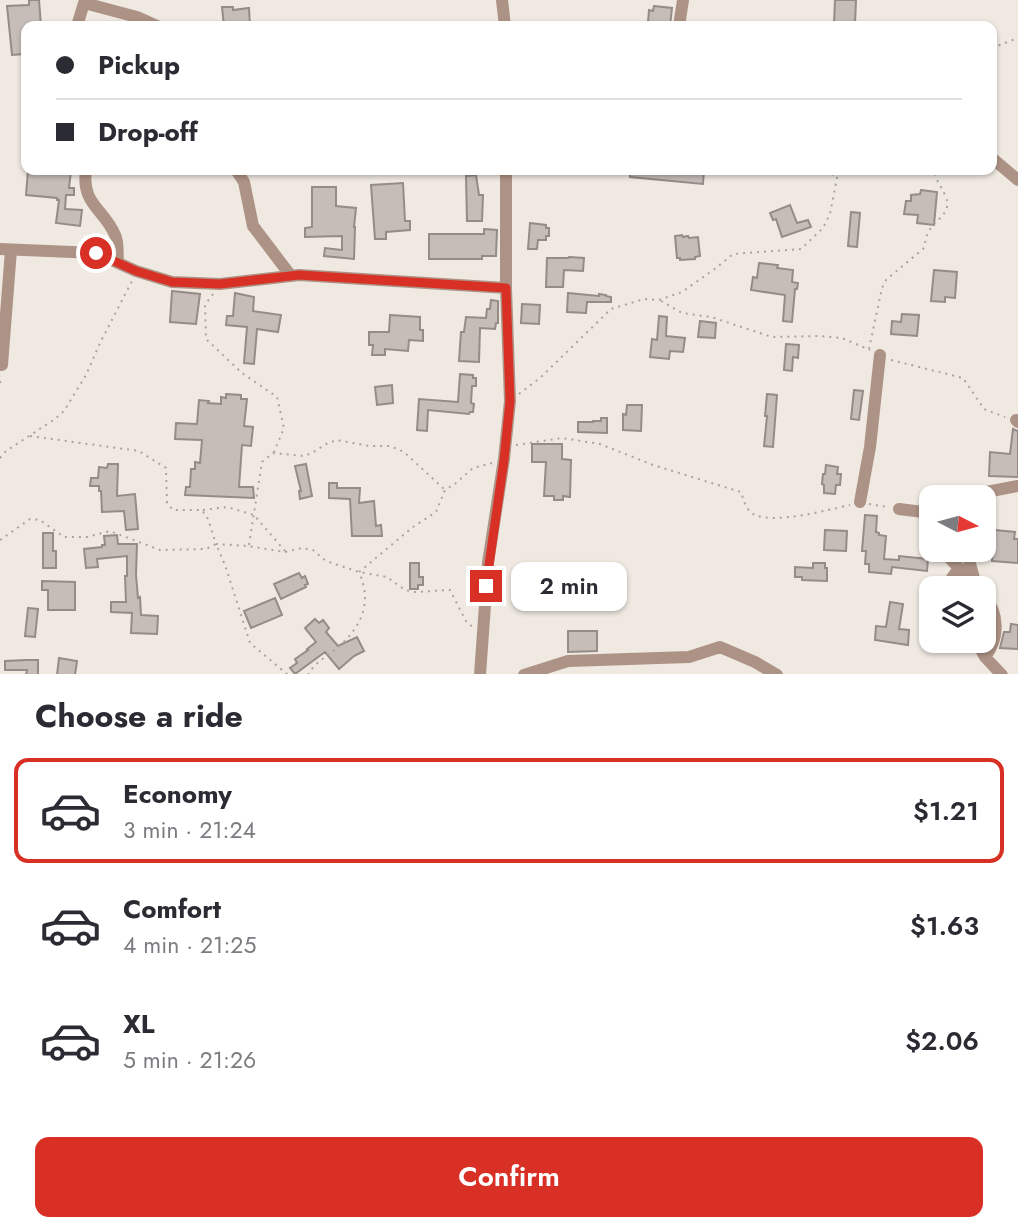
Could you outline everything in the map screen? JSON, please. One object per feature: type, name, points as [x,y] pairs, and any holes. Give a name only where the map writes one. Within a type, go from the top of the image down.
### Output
[{"type":"street","points":[[502,0],[504,21]]},
{"type":"street","points":[[680,21],[683,0]]},
{"type":"street","points":[[79,21],[84,3],[144,21]]},
{"type":"street","points":[[997,162],[1018,180]]},
{"type":"street","points":[[86,175],[86,187],[91,202],[117,239],[118,263]]},
{"type":"street","points":[[239,175],[244,182],[253,226],[291,276]]},
{"type":"street","points":[[480,674],[488,563],[510,401],[506,175]]},
{"type":"street","points":[[2,365],[5,249],[96,253],[136,271],[172,282],[220,284],[299,275],[506,288]]},
{"type":"street","points":[[860,502],[870,447],[880,355]]},
{"type":"street","points":[[996,491],[1018,486]]},
{"type":"street","points":[[899,509],[919,512]]},
{"type":"street","points":[[953,562],[966,576]]},
{"type":"street","points":[[953,576],[959,568]]},
{"type":"street","points":[[524,674],[568,661],[689,657],[720,647],[777,674]]},
{"type":"street","points":[[983,653],[1002,674]]},
{"type":"street","points":[[985,657],[988,653]]},
{"type":"path","points":[[997,46],[1018,38]]},
{"type":"path","points":[[833,175],[837,178]]},
{"type":"path","points":[[510,401],[540,378],[611,309],[644,299],[659,300],[682,292],[733,254],[801,249],[823,228],[830,214],[839,175]]},
{"type":"path","points":[[659,300],[682,313],[711,317],[772,337],[842,338],[869,350],[886,280],[923,249],[927,234],[946,212],[946,196],[935,175]]},
{"type":"path","points":[[0,458],[64,411],[86,375],[136,271]]},
{"type":"path","points":[[220,284],[205,305],[206,339],[242,373],[277,397],[284,428],[273,453],[262,462],[248,545]]},
{"type":"path","points":[[880,355],[963,378],[984,409],[1017,421]]},
{"type":"path","points":[[30,436],[139,451],[166,468],[167,503],[173,510],[227,507],[254,515],[285,552]]},
{"type":"path","points":[[359,572],[413,527],[436,512],[445,490],[473,468],[504,453],[562,438],[600,444],[653,465],[741,492],[746,507],[755,515],[779,519],[860,502],[899,509]]},
{"type":"path","points":[[273,453],[304,456],[337,440],[369,446],[390,446],[404,452],[445,490]]},
{"type":"path","points":[[202,510],[225,565],[250,643],[288,674]]},
{"type":"path","points":[[0,540],[30,519],[40,520],[64,537],[87,537],[110,531],[160,550],[206,549],[216,544],[248,545],[285,552],[302,548],[313,550],[326,561],[359,572],[387,577],[405,590],[450,590],[467,623],[482,632]]},
{"type":"path","points":[[308,674],[349,638],[361,621],[364,584],[359,572]]},
{"type":"building","points":[[29,0],[39,0],[41,21],[21,21],[21,54],[12,55],[7,6],[29,5]]},
{"type":"building","points":[[835,0],[856,0],[855,21],[834,21]]},
{"type":"building","points":[[654,6],[672,8],[671,21],[648,21],[649,10],[653,11]]},
{"type":"building","points":[[222,7],[233,7],[233,10],[249,8],[250,21],[223,21]]},
{"type":"building","points":[[28,175],[71,175],[69,188],[74,188],[74,195],[66,195],[65,209],[82,210],[80,226],[56,223],[57,198],[26,195]]},
{"type":"building","points":[[476,175],[479,195],[483,195],[482,221],[467,221],[466,176]]},
{"type":"building","points":[[630,175],[704,175],[703,184]]},
{"type":"building","points":[[403,183],[405,221],[410,221],[410,230],[386,232],[386,239],[375,239],[371,185]]},
{"type":"building","points":[[312,187],[336,187],[336,206],[356,208],[354,259],[324,256],[325,248],[342,250],[342,236],[305,237],[305,228],[312,227]]},
{"type":"building","points":[[921,190],[937,192],[934,225],[917,223],[918,215],[904,214],[906,201],[911,201],[911,195],[920,194]]},
{"type":"building","points":[[790,205],[797,223],[808,220],[811,227],[782,237],[776,219],[773,220],[770,213]]},
{"type":"building","points":[[851,212],[860,213],[857,247],[848,246]]},
{"type":"building","points":[[530,223],[546,225],[546,228],[549,228],[549,236],[546,236],[546,240],[538,240],[537,249],[528,249]]},
{"type":"building","points":[[484,229],[497,230],[496,256],[482,256],[482,259],[429,259],[429,234],[484,234]]},
{"type":"building","points":[[675,236],[689,238],[698,237],[700,256],[695,259],[677,258]]},
{"type":"building","points":[[547,258],[584,258],[583,271],[564,270],[563,287],[546,287]]},
{"type":"building","points":[[759,263],[793,270],[792,282],[798,283],[792,322],[783,321],[785,295],[751,290],[753,277],[757,278]]},
{"type":"building","points":[[934,270],[957,272],[955,298],[945,297],[945,302],[931,301]]},
{"type":"building","points":[[172,291],[200,294],[196,324],[170,322]]},
{"type":"building","points":[[235,293],[254,297],[253,311],[281,315],[278,332],[257,329],[254,364],[244,363],[247,327],[226,325],[227,316],[233,316]]},
{"type":"building","points":[[568,293],[606,295],[611,297],[611,302],[587,302],[586,313],[567,312]]},
{"type":"building","points":[[491,300],[498,301],[498,323],[495,329],[480,328],[479,362],[459,361],[461,332],[464,332],[466,317],[486,318]]},
{"type":"building","points":[[522,304],[540,305],[539,324],[521,323]]},
{"type":"building","points":[[902,314],[919,315],[917,336],[891,334],[892,321],[901,322]]},
{"type":"building","points":[[390,315],[420,317],[423,341],[409,340],[408,351],[385,349],[385,355],[372,355],[373,345],[369,345],[369,332],[389,332]]},
{"type":"building","points":[[659,316],[667,317],[666,336],[685,338],[683,352],[670,351],[669,359],[650,357],[652,339],[657,340]]},
{"type":"building","points":[[700,321],[716,323],[715,338],[698,337]]},
{"type":"building","points":[[786,344],[799,345],[798,358],[793,357],[792,371],[784,370]]},
{"type":"building","points":[[460,374],[473,375],[473,378],[476,378],[476,386],[472,386],[473,412],[469,414],[428,410],[427,431],[417,430],[419,399],[458,402]]},
{"type":"building","points":[[392,385],[393,403],[377,405],[375,387]]},
{"type":"building","points":[[854,390],[863,391],[859,420],[851,419]]},
{"type":"building","points":[[226,394],[241,395],[241,399],[247,399],[244,426],[253,427],[251,446],[242,445],[239,487],[253,487],[254,498],[185,495],[186,487],[190,487],[191,469],[195,469],[195,462],[200,463],[202,440],[175,439],[176,423],[197,424],[199,400],[221,404],[221,397],[226,398]]},
{"type":"building","points":[[767,394],[777,395],[773,447],[764,446]]},
{"type":"building","points":[[627,405],[642,405],[641,431],[623,430],[623,414],[626,415]]},
{"type":"building","points":[[601,418],[607,418],[607,433],[578,432],[578,422],[601,421]]},
{"type":"building","points":[[1013,429],[1018,431],[1018,477],[989,476],[990,452],[1010,454]]},
{"type":"building","points":[[532,444],[562,444],[562,459],[571,460],[570,497],[563,496],[563,500],[554,500],[554,496],[544,496],[546,462],[532,462]]},
{"type":"building","points":[[108,464],[118,464],[117,496],[135,494],[138,529],[126,530],[124,511],[102,512],[99,486],[90,486],[91,478],[98,478],[99,467],[107,468]]},
{"type":"building","points":[[306,464],[312,496],[300,499],[301,491],[295,466]]},
{"type":"building","points":[[826,465],[838,467],[837,474],[841,474],[840,485],[836,485],[835,494],[824,493],[822,484]]},
{"type":"building","points":[[329,483],[337,483],[337,488],[360,488],[359,503],[374,501],[376,526],[381,525],[382,536],[352,536],[350,499],[329,498]]},
{"type":"building","points":[[865,515],[877,516],[876,532],[886,536],[884,559],[899,560],[899,556],[919,558],[919,562],[928,562],[927,571],[892,567],[891,574],[869,572],[869,564],[865,564],[866,551],[862,551]]},
{"type":"building","points":[[825,530],[847,531],[846,551],[824,550]]},
{"type":"building","points":[[996,530],[1015,532],[1014,539],[1018,539],[1018,563],[996,561]]},
{"type":"building","points":[[43,533],[53,533],[56,568],[43,568]]},
{"type":"building","points":[[117,535],[118,544],[137,544],[136,575],[141,615],[158,616],[157,634],[131,633],[132,613],[111,612],[111,602],[126,602],[127,556],[97,559],[98,567],[86,568],[84,549],[102,547],[105,545],[104,536]]},
{"type":"building","points":[[410,563],[419,563],[419,577],[423,577],[423,585],[418,585],[418,589],[410,589]]},
{"type":"building","points":[[813,563],[825,563],[827,581],[802,580],[802,577],[795,577],[795,567],[813,568]]},
{"type":"building","points":[[299,573],[302,578],[305,576],[308,584],[306,587],[281,599],[274,584]]},
{"type":"building","points":[[42,581],[75,582],[75,610],[48,610],[48,590],[42,590]]},
{"type":"building","points":[[275,598],[282,615],[251,628],[244,611]]},
{"type":"building","points":[[890,602],[903,604],[899,629],[909,630],[908,645],[875,640],[876,626],[886,627]]},
{"type":"building","points":[[28,608],[38,609],[35,637],[25,636]]},
{"type":"building","points":[[315,619],[319,623],[323,620],[329,628],[326,632],[338,646],[357,637],[364,651],[339,669],[325,652],[295,674],[290,668],[297,663],[295,659],[316,642],[305,628]]},
{"type":"building","points":[[1011,624],[1018,625],[1018,649],[1000,648],[1004,632],[1010,632]]},
{"type":"building","points":[[568,631],[597,631],[597,651],[568,652]]},
{"type":"building","points":[[59,658],[77,661],[75,674],[57,674]]},
{"type":"building","points":[[38,660],[38,674],[26,674],[27,670],[5,670],[5,661]]},
{"type":"route","points":[[96,253],[136,271],[172,282],[220,284],[299,275],[506,288],[510,401],[486,586]]}]
